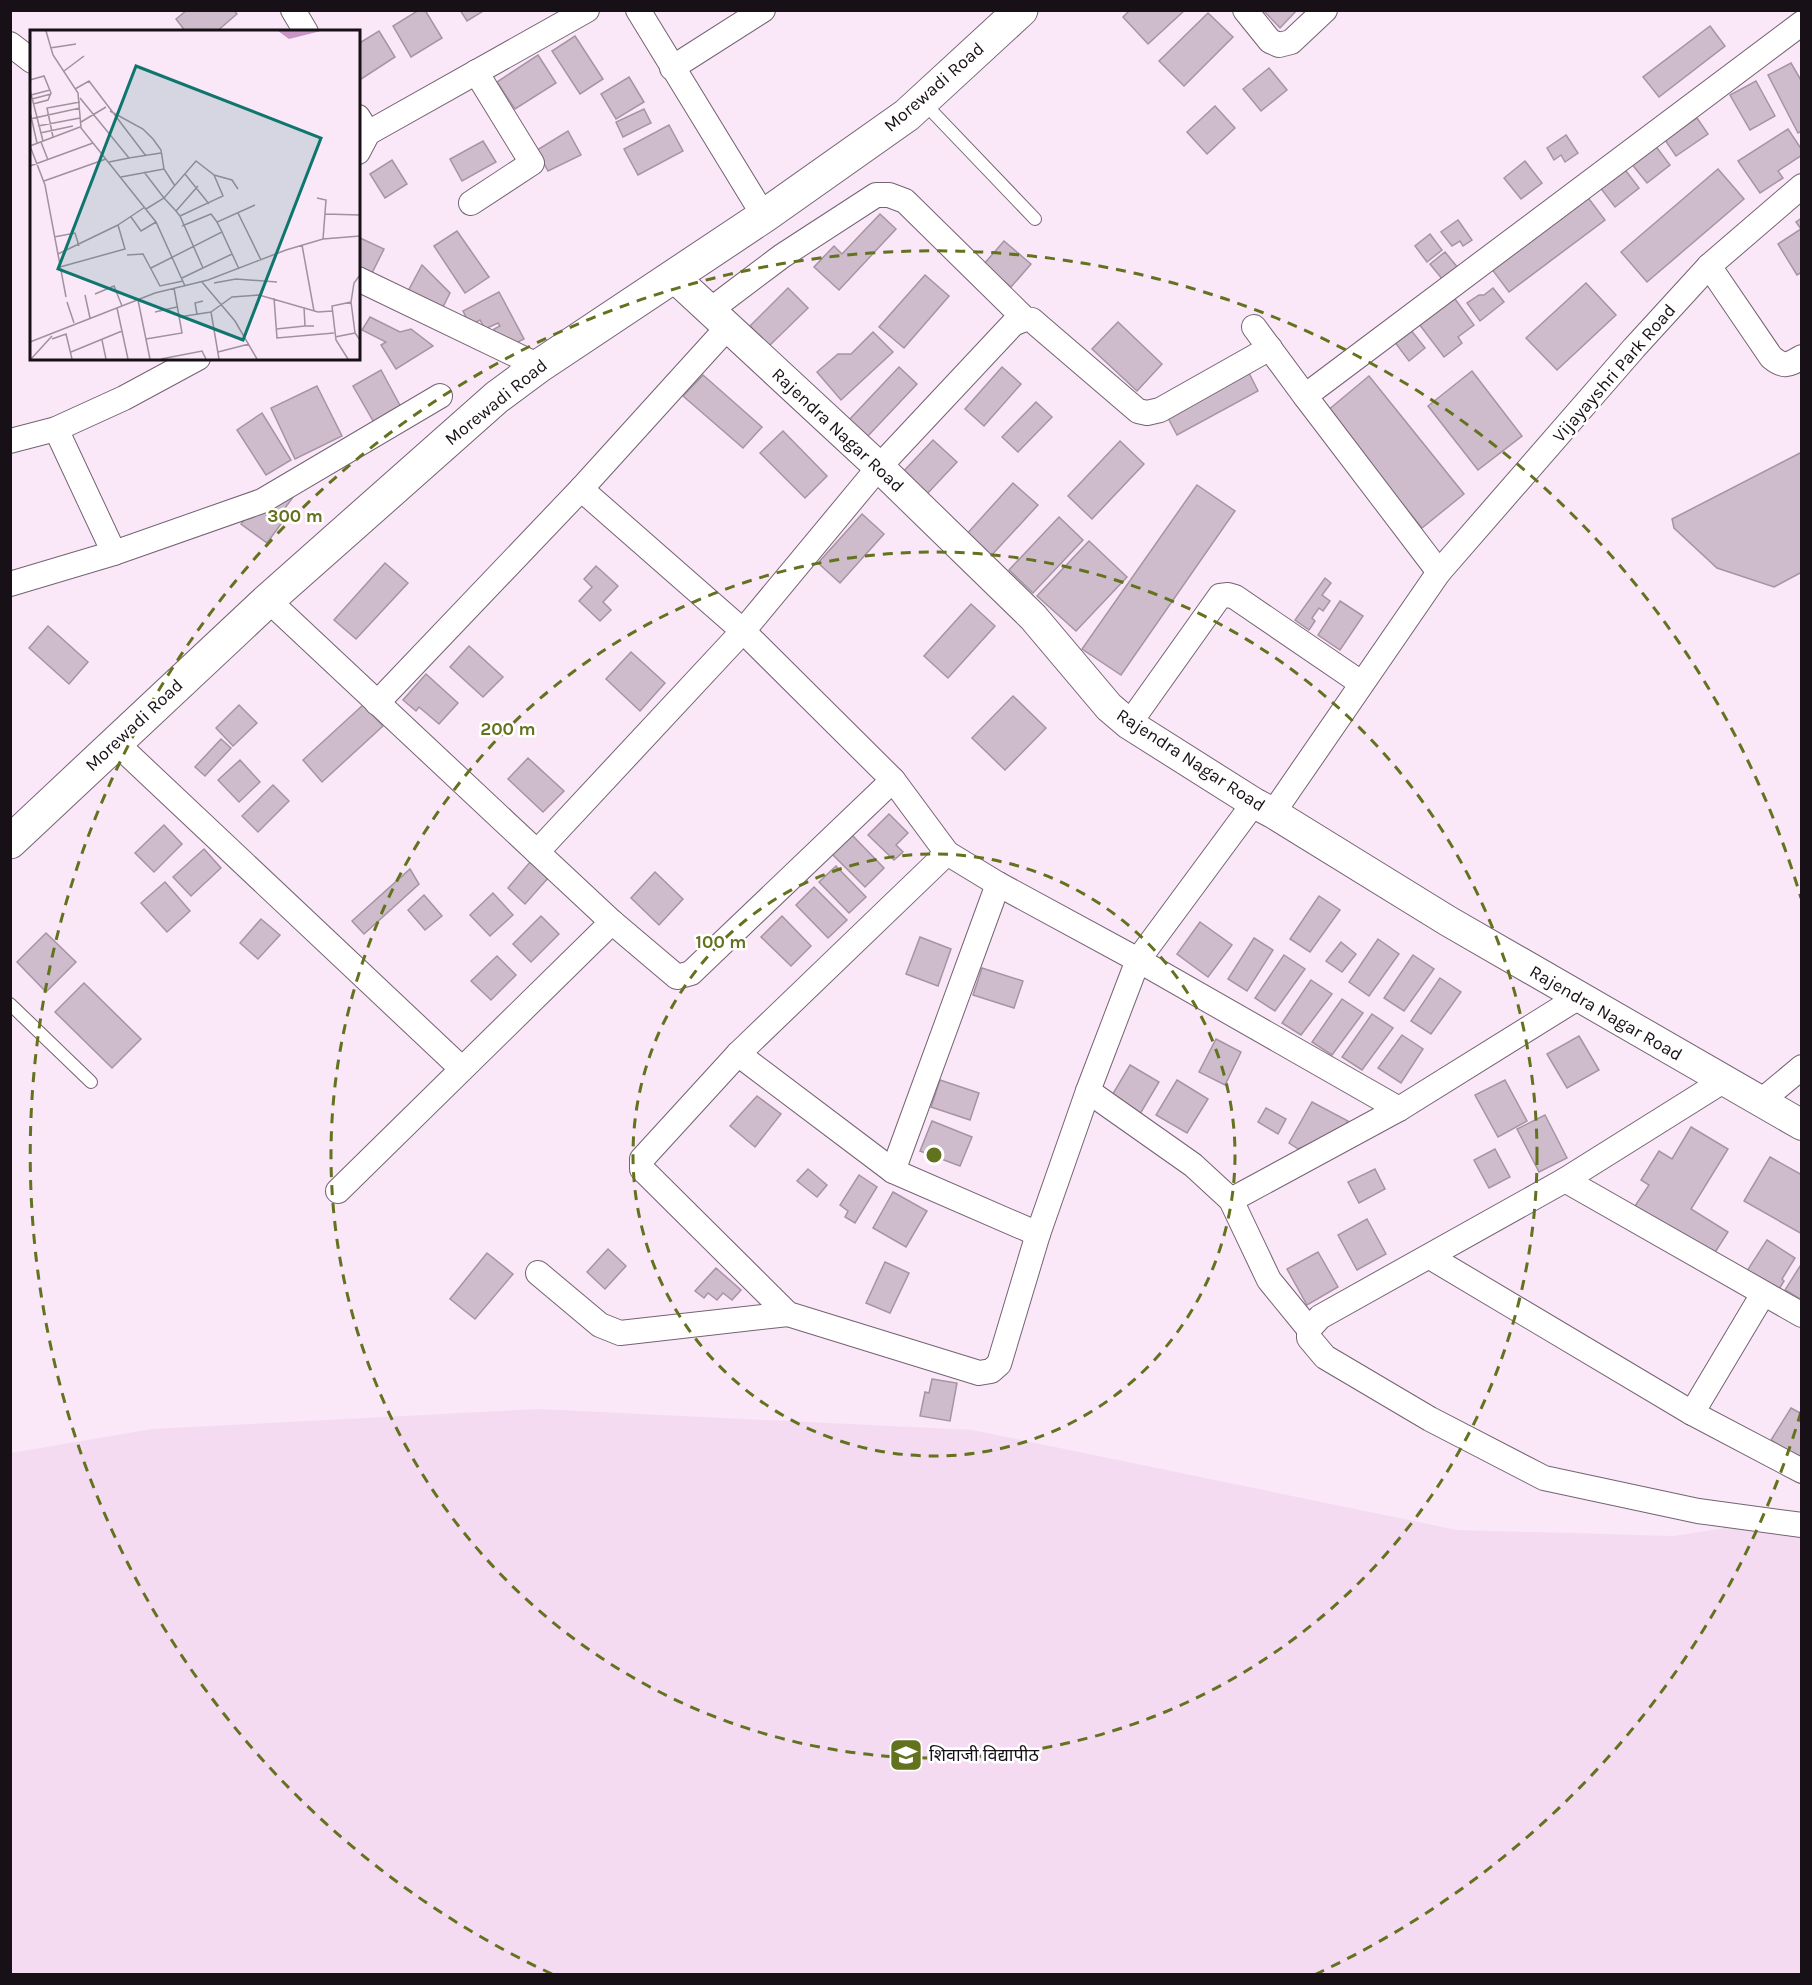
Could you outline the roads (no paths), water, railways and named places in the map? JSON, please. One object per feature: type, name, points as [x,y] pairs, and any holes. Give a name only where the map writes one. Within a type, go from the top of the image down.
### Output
[{"type":"main road","name":"Morewadi Road","points":[[10,842],[268,600],[498,397],[539,366],[764,216],[907,115],[1021,10]]},
{"type":"street","points":[[293,10],[305,30]]},
{"type":"street","points":[[362,134],[587,10]]},
{"type":"street","points":[[638,10],[764,216]]},
{"type":"street","points":[[672,68],[764,10]]},
{"type":"street","points":[[1245,10],[1270,41],[1279,45],[1291,42],[1325,10]]},
{"type":"street","points":[[1305,396],[1802,21],[1796,10]]},
{"type":"street","points":[[10,45],[30,60]]},
{"type":"street","points":[[471,203],[532,163],[476,72]]},
{"type":"street","name":"Vijayayshri Park Road","points":[[788,1314],[979,1373],[991,1371],[999,1364],[1038,1234],[1088,1091],[1138,960],[1263,808],[1361,683],[1439,572],[1627,356],[1709,266],[1802,186]]},
{"type":"street","points":[[377,703],[581,489],[718,320],[782,256],[876,195],[889,195],[905,201],[1025,319]]},
{"type":"street","points":[[1709,266],[1771,357],[1779,363],[1789,364],[1802,357]]},
{"type":"street","name":"Rajendra Nagar Road","points":[[674,277],[879,467],[1033,617],[1109,707],[1130,724],[1448,921],[1802,1125]]},
{"type":"street","points":[[360,280],[539,366]]},
{"type":"street","points":[[537,852],[743,632],[879,467],[1013,324],[1025,319],[1032,320],[1137,411],[1147,413],[1160,410],[1270,348]]},
{"type":"street","points":[[1254,327],[1439,572]]},
{"type":"street","points":[[10,441],[56,429],[124,398],[194,360]]},
{"type":"street","points":[[10,584],[114,554],[262,501],[440,396]]},
{"type":"street","points":[[56,429],[114,554]]},
{"type":"street","points":[[581,489],[743,632],[893,780],[946,853],[998,885],[1138,960],[1400,1109]]},
{"type":"street","points":[[1130,724],[1220,596],[1235,597],[1361,683]]},
{"type":"street","points":[[268,600],[612,922],[677,977],[691,973],[893,780]]},
{"type":"street","points":[[115,742],[460,1068]]},
{"type":"street","points":[[788,1314],[642,1169],[642,1159],[738,1054],[946,853]]},
{"type":"street","points":[[893,1171],[998,885]]},
{"type":"street","points":[[338,1191],[460,1068],[612,922]]},
{"type":"street","points":[[1231,1200],[1400,1109],[1579,997]]},
{"type":"street","points":[[738,1054],[893,1171],[1038,1234]]},
{"type":"street","points":[[1760,1102],[1802,1067]]},
{"type":"street","points":[[1309,1329],[1320,1317],[1565,1180],[1723,1081]]},
{"type":"street","points":[[1088,1091],[1193,1165],[1231,1200],[1269,1280],[1309,1329],[1310,1338],[1325,1357],[1430,1419],[1544,1478],[1698,1511],[1802,1525]]},
{"type":"street","points":[[1565,1180],[1802,1315]]},
{"type":"street","points":[[1430,1257],[1692,1413],[1802,1471]]},
{"type":"street","points":[[538,1273],[600,1325],[620,1333],[788,1314]]},
{"type":"street","points":[[1692,1413],[1763,1294]]},
{"type":"lane","points":[[922,101],[1035,219]]},
{"type":"lane","points":[[10,1004],[91,1082]]},
{"type":"place","name":"शिवाजी विद्यापीठ","points":[[906,1755]]}]
